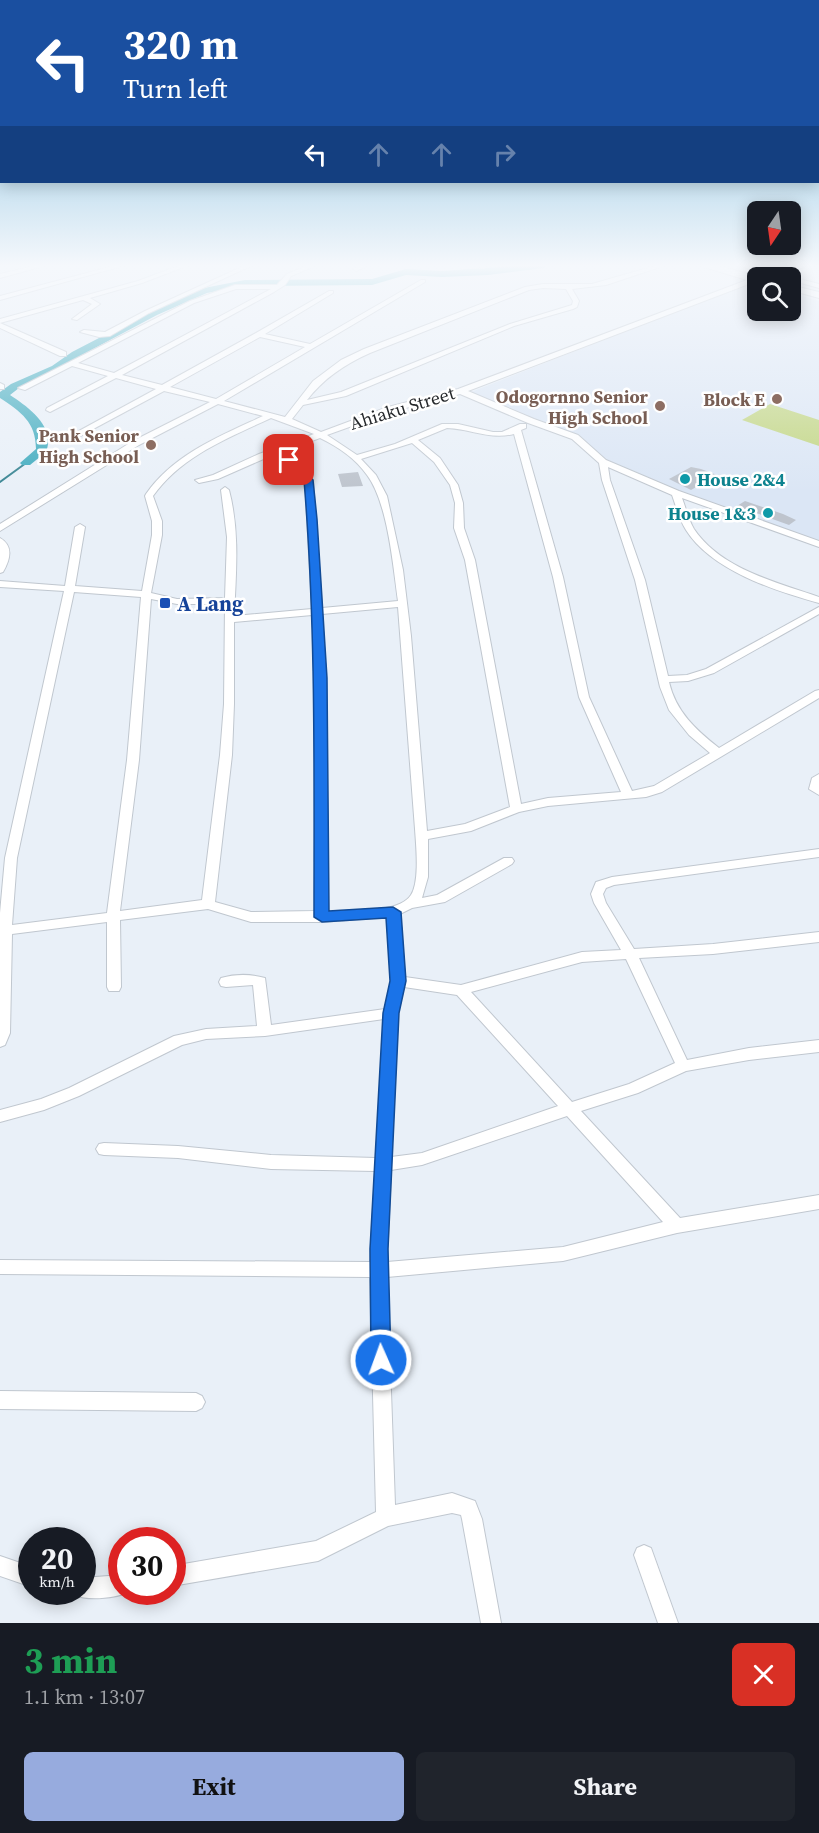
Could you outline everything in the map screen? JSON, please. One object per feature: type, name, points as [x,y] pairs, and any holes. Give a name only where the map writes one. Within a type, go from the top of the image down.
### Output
[{"type":"street","points":[[34,341],[63,354]]},
{"type":"street","points":[[22,388],[107,341]]},
{"type":"street","points":[[50,410],[177,341]]},
{"type":"street","points":[[69,440],[249,341]]},
{"type":"street","points":[[285,341],[309,346]]},
{"type":"street","points":[[0,528],[136,443],[216,402],[318,341]]},
{"type":"street","points":[[286,420],[316,383],[329,372],[367,351],[393,341]]},
{"type":"street","points":[[302,403],[343,394],[475,341]]},
{"type":"street","name":"Ahiaku Street","points":[[199,480],[214,477],[319,434],[412,402],[461,391],[595,341]]},
{"type":"street","points":[[70,363],[286,420],[319,434],[354,458],[372,477],[385,503],[402,604],[421,836],[421,881],[419,893],[411,904]]},
{"type":"street","points":[[461,391],[575,437],[603,462],[676,493],[819,544]]},
{"type":"street","points":[[114,987],[113,916],[133,760],[146,594],[157,535],[157,521],[149,502],[153,490],[162,479],[190,457],[269,416]]},
{"type":"street","points":[[354,458],[413,440],[438,427],[469,428],[489,435],[517,430],[531,421]]},
{"type":"street","points":[[517,430],[558,577],[584,697],[628,794]]},
{"type":"street","points":[[413,440],[447,472],[454,485],[459,503],[459,528],[470,560],[516,809]]},
{"type":"street","points":[[276,451],[301,470],[309,480],[318,612],[322,917]]},
{"type":"street","points":[[603,462],[603,471],[648,608],[663,679],[674,710],[693,733],[719,754]]},
{"type":"street","points":[[208,904],[224,790],[229,702],[229,619],[233,550],[231,511],[225,490]]},
{"type":"street","points":[[676,493],[690,530],[710,552],[747,573],[819,600]]},
{"type":"street","points":[[0,1041],[4,1016],[3,931],[11,858],[81,527]]},
{"type":"street","points":[[0,541],[5,548],[5,558],[0,570]]},
{"type":"street","points":[[0,584],[146,594],[156,599],[169,601],[230,601]]},
{"type":"street","points":[[229,619],[402,604]]},
{"type":"street","points":[[663,679],[688,678],[710,671],[819,610]]},
{"type":"street","points":[[421,836],[467,828],[516,809],[570,799],[646,793],[669,784],[819,693]]},
{"type":"street","points":[[819,778],[814,789],[819,791]]},
{"type":"street","points":[[683,1066],[630,954],[600,903],[597,894],[601,885],[612,881],[819,853]]},
{"type":"street","points":[[3,931],[208,904],[251,917],[322,917],[393,912],[411,904],[440,899],[508,861]]},
{"type":"street","points":[[386,1517],[378,1270],[391,1013],[398,981],[393,912]]},
{"type":"street","points":[[398,981],[461,990],[582,957],[712,949],[819,938]]},
{"type":"street","points":[[226,982],[253,980],[260,982],[265,1031]]},
{"type":"street","points":[[461,990],[677,1226]]},
{"type":"street","points":[[0,1116],[44,1104],[74,1092],[179,1040],[206,1034],[265,1031],[391,1013]]},
{"type":"street","points":[[104,1149],[178,1152],[272,1162],[383,1165],[432,1155],[633,1089],[683,1066],[749,1054],[819,1046]]},
{"type":"street","points":[[0,1266],[378,1270],[562,1254],[677,1226],[819,1202]]},
{"type":"street","points":[[0,1400],[196,1402]]},
{"type":"street","points":[[186,1574],[318,1551],[386,1517],[452,1503],[468,1508],[491,1623]]},
{"type":"street","points":[[644,1554],[669,1623]]},
{"type":"street","points":[[0,1566],[18,1572]]},
{"type":"shaded area","name":"Odogornno Senior High School","points":[[601,341],[819,341],[819,542],[659,483],[608,461],[574,433],[530,419],[471,392]]},
{"type":"green space","points":[[770,404],[819,420],[819,446],[742,420]]},
{"type":"building","name":"House 2&4","points":[[691,467],[717,475],[691,490],[669,479]]},
{"type":"building","points":[[358,472],[363,486],[342,487],[338,474]]},
{"type":"building","name":"House 1&3","points":[[745,501],[796,520],[789,525],[737,506]]},
{"type":"waterway","points":[[26,463],[42,450],[40,431],[37,423],[26,411],[3,395],[15,386],[56,368],[101,341]]},
{"type":"waterway","points":[[0,482],[26,463]]},
{"type":"place","name":"Block E","points":[[777,399]]},
{"type":"place","name":"Odogornno Senior High School","points":[[660,406]]},
{"type":"place","name":"Pank Senior High School","points":[[151,445]]},
{"type":"place","name":"House 2&4","points":[[685,479]]},
{"type":"place","name":"House 1&3","points":[[768,513]]},
{"type":"place","name":"A Lang","points":[[165,603]]},
{"type":"route","points":[[289,460],[309,480],[312,519],[321,678],[322,917],[393,912],[398,981],[391,1013],[378,1270],[381,1360]]}]
